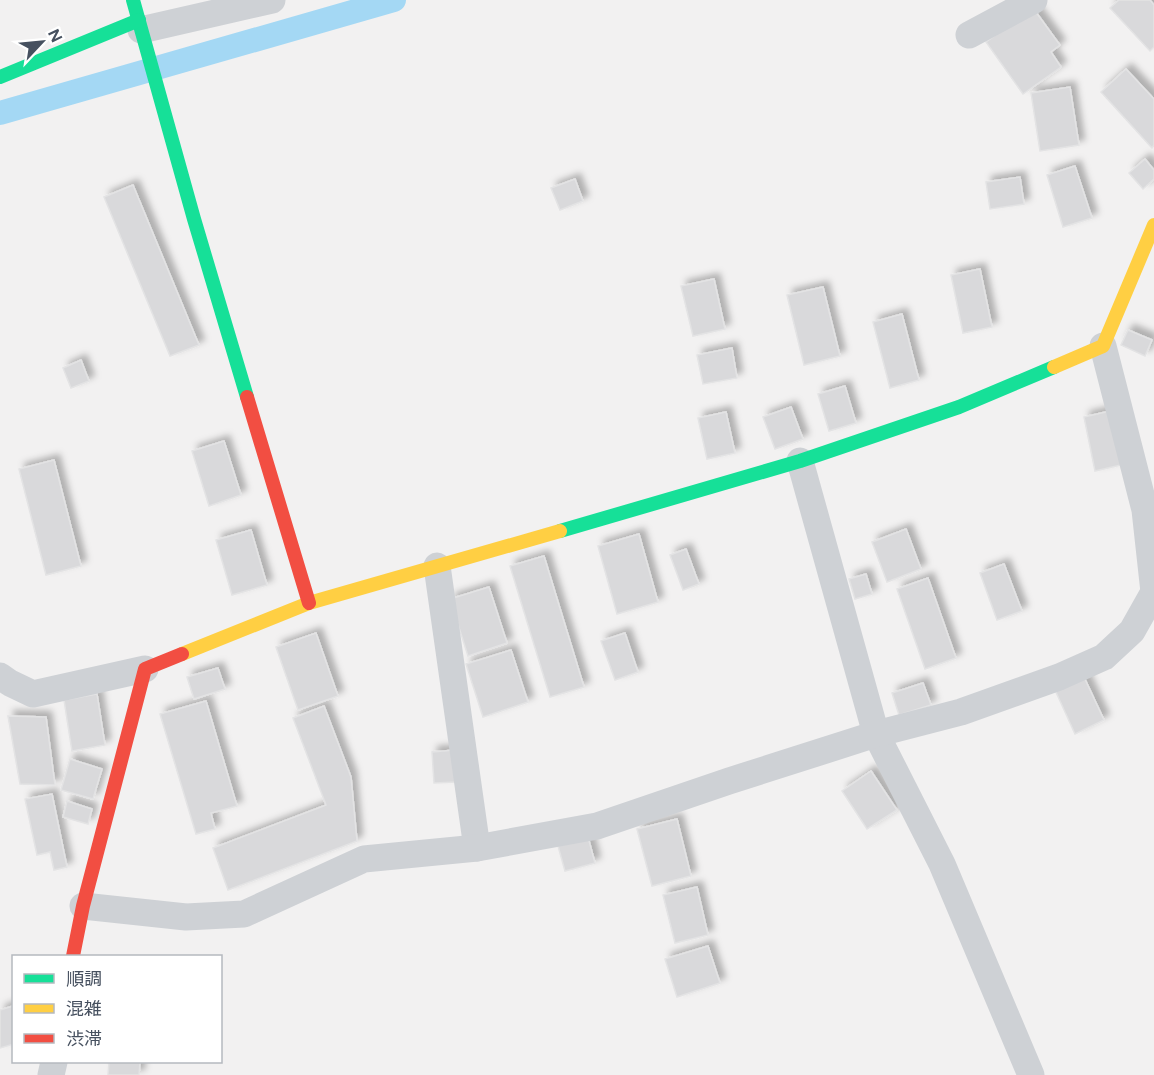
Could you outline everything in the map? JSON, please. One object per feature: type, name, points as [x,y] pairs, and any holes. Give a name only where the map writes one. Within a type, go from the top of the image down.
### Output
[{"type":"street","points":[[133,0],[203,249],[309,603]]},
{"type":"street","points":[[0,77],[142,31],[272,0]]},
{"type":"street","points":[[969,35],[1034,0]]},
{"type":"street","points":[[83,906],[186,917],[244,914],[363,859],[477,849],[597,826],[876,734],[961,712],[1059,677],[1104,657],[1132,631],[1154,592],[1145,510],[1103,346],[1154,225]]},
{"type":"street","points":[[0,676],[33,694],[145,669],[309,603],[800,461],[959,407],[1103,346]]},
{"type":"street","points":[[800,461],[876,734],[942,864],[1031,1075]]},
{"type":"street","points":[[437,566],[477,849]]},
{"type":"street","points":[[73,955],[83,906],[145,669]]},
{"type":"building","points":[[1119,0],[1150,0],[1154,5],[1154,47],[1150,51],[1110,8]]},
{"type":"building","points":[[1033,8],[1060,45],[1051,52],[1061,67],[1023,94],[986,42]]},
{"type":"building","points":[[1126,69],[1154,99],[1154,145],[1152,148],[1101,92]]},
{"type":"building","points":[[1070,87],[1079,145],[1040,151],[1031,93]]},
{"type":"building","points":[[1145,159],[1154,170],[1154,179],[1143,189],[1129,173]]},
{"type":"building","points":[[1075,166],[1092,218],[1063,227],[1047,175]]},
{"type":"building","points":[[1020,177],[1024,204],[990,209],[986,182]]},
{"type":"building","points":[[575,179],[583,201],[560,210],[551,188]]},
{"type":"building","points":[[133,185],[199,345],[170,356],[104,197]]},
{"type":"building","points":[[980,269],[992,327],[963,333],[951,275]]},
{"type":"building","points":[[714,279],[725,329],[693,336],[681,286]]},
{"type":"building","points":[[823,287],[840,356],[804,365],[787,295]]},
{"type":"building","points":[[902,314],[919,380],[890,388],[873,322]]},
{"type":"building","points":[[1128,330],[1152,340],[1145,356],[1121,345]]},
{"type":"building","points":[[732,348],[737,378],[703,384],[697,355]]},
{"type":"building","points":[[81,360],[89,381],[71,388],[63,368]]},
{"type":"building","points":[[845,386],[856,423],[829,431],[818,394]]},
{"type":"building","points":[[791,407],[803,439],[775,449],[763,417]]},
{"type":"building","points":[[1110,411],[1121,465],[1095,471],[1084,417]]},
{"type":"building","points":[[726,412],[735,453],[707,459],[698,418]]},
{"type":"building","points":[[224,441],[241,495],[209,506],[192,451]]},
{"type":"building","points":[[54,460],[81,566],[46,575],[19,469]]},
{"type":"building","points":[[906,529],[921,569],[887,582],[872,542]]},
{"type":"building","points":[[251,530],[267,585],[232,595],[216,540]]},
{"type":"building","points":[[639,534],[658,602],[617,614],[598,546]]},
{"type":"building","points":[[686,549],[699,584],[683,590],[670,555]]},
{"type":"building","points":[[544,556],[584,687],[550,697],[510,566]]},
{"type":"building","points":[[1004,564],[1022,611],[997,620],[980,573]]},
{"type":"building","points":[[866,574],[872,594],[855,599],[849,579]]},
{"type":"building","points":[[928,578],[956,658],[925,669],[897,589]]},
{"type":"building","points":[[489,587],[507,643],[468,656],[450,599]]},
{"type":"building","points":[[316,633],[338,696],[298,710],[276,647]]},
{"type":"building","points":[[625,633],[638,672],[615,680],[601,641]]},
{"type":"building","points":[[511,650],[528,702],[483,717],[466,664]]},
{"type":"building","points":[[218,668],[225,689],[194,699],[187,677]]},
{"type":"building","points":[[1084,677],[1104,720],[1075,734],[1055,690]]},
{"type":"building","points":[[923,683],[931,705],[899,715],[892,693]]},
{"type":"building","points":[[97,694],[105,745],[72,751],[64,700]]},
{"type":"building","points":[[206,701],[237,806],[211,813],[215,829],[196,834],[160,714]]},
{"type":"building","points":[[324,706],[351,777],[357,841],[228,890],[213,848],[326,805],[293,718]]},
{"type":"building","points":[[8,716],[46,717],[55,785],[20,784]]},
{"type":"building","points":[[455,750],[457,782],[434,783],[432,752]]},
{"type":"building","points":[[70,759],[102,769],[93,799],[61,790]]},
{"type":"building","points":[[871,771],[897,810],[867,829],[842,791]]},
{"type":"building","points":[[52,794],[67,867],[54,870],[50,852],[37,855],[25,799]]},
{"type":"building","points":[[67,801],[92,809],[88,824],[63,817]]},
{"type":"building","points":[[677,819],[691,876],[652,886],[637,829]]},
{"type":"building","points":[[588,837],[595,863],[565,871],[558,846]]},
{"type":"building","points":[[697,887],[708,935],[675,943],[663,895]]},
{"type":"building","points":[[708,946],[720,983],[677,997],[665,959]]},
{"type":"building","points":[[12,1006],[12,1045],[0,1048],[0,1010]]},
{"type":"building","points":[[109,1063],[140,1063],[139,1075],[108,1075]]},
{"type":"waterway","points":[[0,113],[394,0]]},
{"type":"traffic: fast","points":[[133,0],[194,219],[247,397]]},
{"type":"traffic: fast","points":[[0,77],[139,20]]},
{"type":"traffic: fast","points":[[560,531],[800,461],[959,407],[1054,367]]},
{"type":"traffic: slow","points":[[1054,367],[1103,346],[1154,225]]},
{"type":"traffic: slow","points":[[182,654],[309,603],[560,531]]},
{"type":"traffic: jam","points":[[247,397],[309,603]]},
{"type":"traffic: jam","points":[[73,955],[83,906],[145,669],[182,654]]}]
